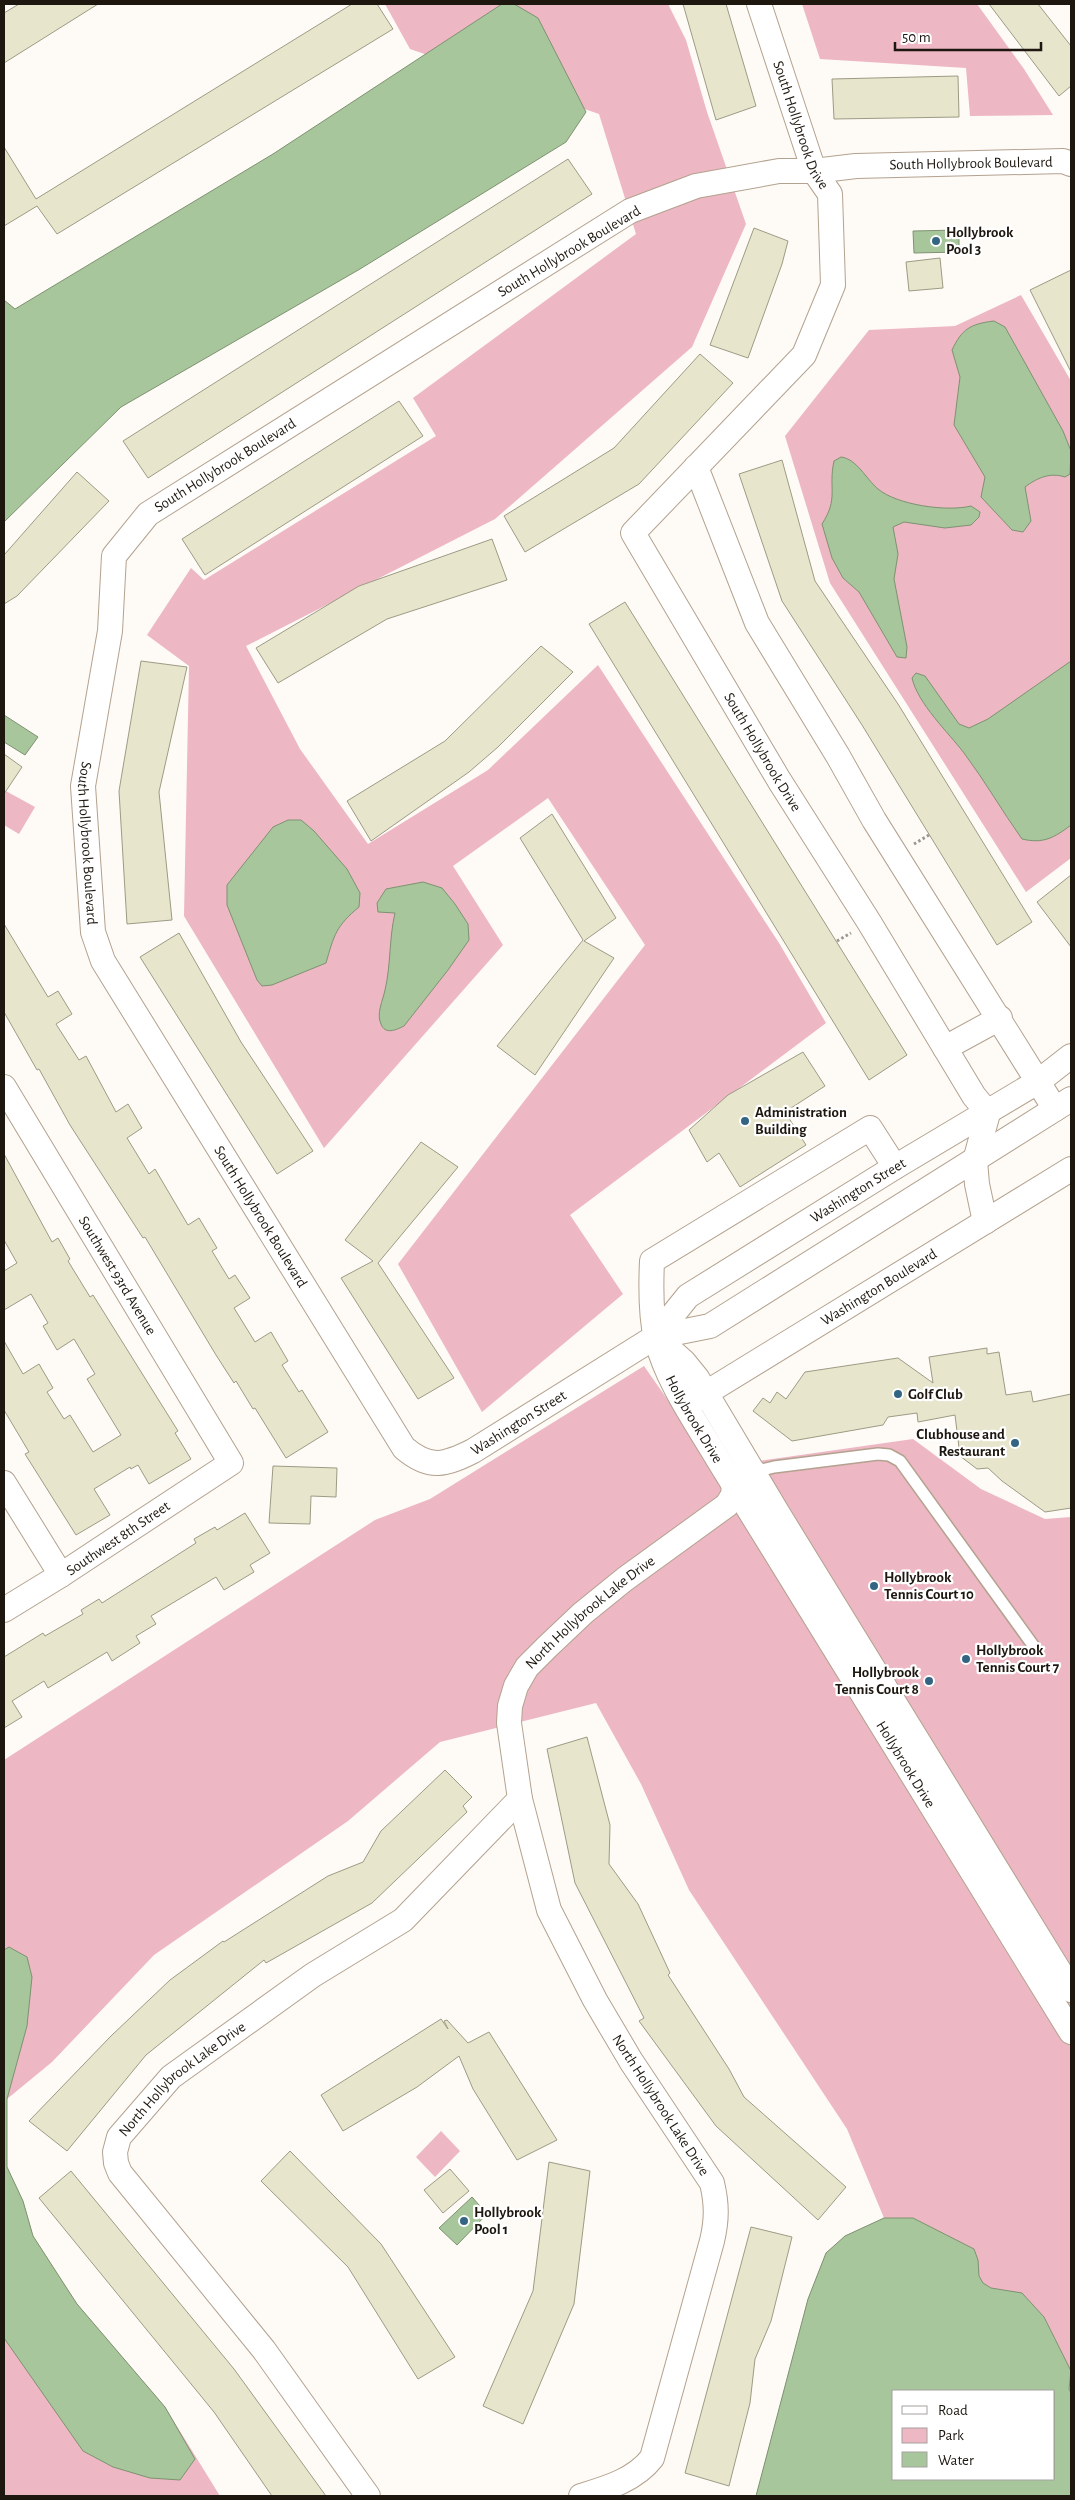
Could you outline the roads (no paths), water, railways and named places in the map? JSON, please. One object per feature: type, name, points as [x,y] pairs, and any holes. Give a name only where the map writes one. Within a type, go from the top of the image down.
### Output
[{"type":"street","name":"South Hollybrook Drive","points":[[759,4],[814,171],[830,194],[833,285],[804,355],[633,533],[779,780],[869,922],[974,1096],[988,1113]]},
{"type":"street","name":"South Hollybrook Boulevard","points":[[430,1464],[417,1458],[404,1448],[103,961],[93,932],[83,786],[110,631],[114,556],[148,514],[630,211],[696,186],[779,171],[814,171],[856,166],[1068,160]]},
{"type":"street","points":[[696,467],[757,623],[838,756],[874,820],[1039,1081],[1063,1104]]},
{"type":"street","points":[[945,1048],[1000,1018]]},
{"type":"street","name":"Washington Street","points":[[430,1464],[446,1463],[473,1451],[656,1337],[688,1296],[895,1167],[988,1113],[1039,1081],[1071,1056]]},
{"type":"street","name":"Southwest 93rd Avenue","points":[[4,1087],[231,1462]]},
{"type":"street","name":"Washington Street","points":[[656,1337],[710,1326],[1063,1104]]},
{"type":"street","points":[[985,1222],[977,1184],[975,1161],[988,1113]]},
{"type":"street","name":"Hollybrook Drive","points":[[895,1167],[870,1128],[652,1261],[650,1287],[656,1337],[668,1371],[696,1399],[754,1472],[1071,1990]]},
{"type":"street","name":"Washington Boulevard","points":[[696,1399],[1071,1169]]},
{"type":"street","name":"Hollybrook Drive","points":[[696,1399],[734,1485],[1071,2032]]},
{"type":"street","name":"Southwest 8th Street","points":[[4,1610],[62,1575],[231,1462]]},
{"type":"street","points":[[734,1485],[754,1472]]},
{"type":"street","points":[[4,1483],[62,1575]]},
{"type":"street","name":"North Hollybrook Lake Drive","points":[[581,2496],[631,2477],[645,2467],[652,2458],[712,2241],[717,2220],[716,2202],[712,2184],[618,2038],[549,1910],[520,1799],[509,1723],[510,1706],[516,1686],[527,1667],[583,1613],[727,1505],[733,1496],[734,1485]]},
{"type":"street","name":"North Hollybrook Lake Drive","points":[[368,2496],[264,2350],[120,2173],[116,2163],[115,2152],[119,2136],[171,2077],[312,1975],[403,1920],[520,1799]]},
{"type":"lane","points":[[754,1472],[784,1466],[878,1454],[889,1455],[900,1461],[1035,1648]]},
{"type":"water","points":[[502,4],[514,4],[538,18],[586,112],[566,142],[360,269],[121,407],[4,522],[4,300],[15,309],[273,154]]},
{"type":"water","name":"Hollybrook Pool 3","points":[[959,230],[959,252],[914,253],[913,231]]},
{"type":"water","points":[[994,321],[1005,327],[1063,431],[1071,451],[1070,474],[1065,477],[1054,475],[1044,477],[1025,487],[1031,521],[1023,532],[1012,530],[981,497],[985,477],[954,425],[960,377],[952,350],[963,332],[973,326]]},
{"type":"water","points":[[841,457],[857,465],[874,485],[886,495],[923,506],[961,508],[971,506],[980,512],[979,517],[971,525],[945,528],[904,522],[893,527],[898,554],[894,579],[907,647],[906,658],[897,657],[859,592],[843,578],[832,558],[822,524],[832,500],[832,470],[834,461]]},
{"type":"water","points":[[1071,661],[1071,825],[1048,839],[1036,841],[1022,839],[972,764],[920,698],[912,678],[916,673],[925,676],[959,724],[969,728],[988,719]]},
{"type":"water","points":[[4,715],[38,737],[25,755],[4,742]]},
{"type":"water","points":[[288,820],[301,820],[314,831],[347,869],[360,893],[359,907],[345,920],[337,932],[326,963],[272,985],[262,986],[257,980],[227,905],[227,885],[273,827]]},
{"type":"water","points":[[423,882],[442,888],[455,904],[468,924],[469,940],[404,1026],[388,1031],[383,1027],[379,1016],[387,981],[395,913],[378,912],[377,903],[386,889]]},
{"type":"water","points":[[9,1947],[27,1957],[32,1977],[27,2026],[7,2099],[7,2167],[23,2201],[33,2236],[77,2304],[165,2407],[195,2459],[180,2480],[150,2478],[113,2467],[83,2451],[4,2338],[4,1950]]},
{"type":"water","name":"Hollybrook Pool 1","points":[[472,2197],[487,2214],[457,2245],[439,2228]]},
{"type":"water","points":[[884,2218],[913,2218],[974,2249],[978,2260],[979,2276],[983,2283],[991,2288],[1022,2293],[1044,2317],[1071,2371],[1069,2389],[1071,2393],[1071,2496],[756,2496],[808,2299],[826,2253],[845,2236]]},
{"type":"place","name":"Hollybrook Pool 3","points":[[936,241]]},
{"type":"place","name":"Administration Building","points":[[745,1121]]},
{"type":"place","name":"Golf Club","points":[[898,1394]]},
{"type":"place","name":"Clubhouse and Restaurant","points":[[1015,1443]]},
{"type":"place","name":"Hollybrook Tennis Court 10","points":[[874,1586]]},
{"type":"place","name":"Hollybrook Tennis Court 7","points":[[966,1659]]},
{"type":"place","name":"Hollybrook Tennis Court 8","points":[[929,1681]]},
{"type":"place","name":"Hollybrook Pool 1","points":[[464,2221]]}]
